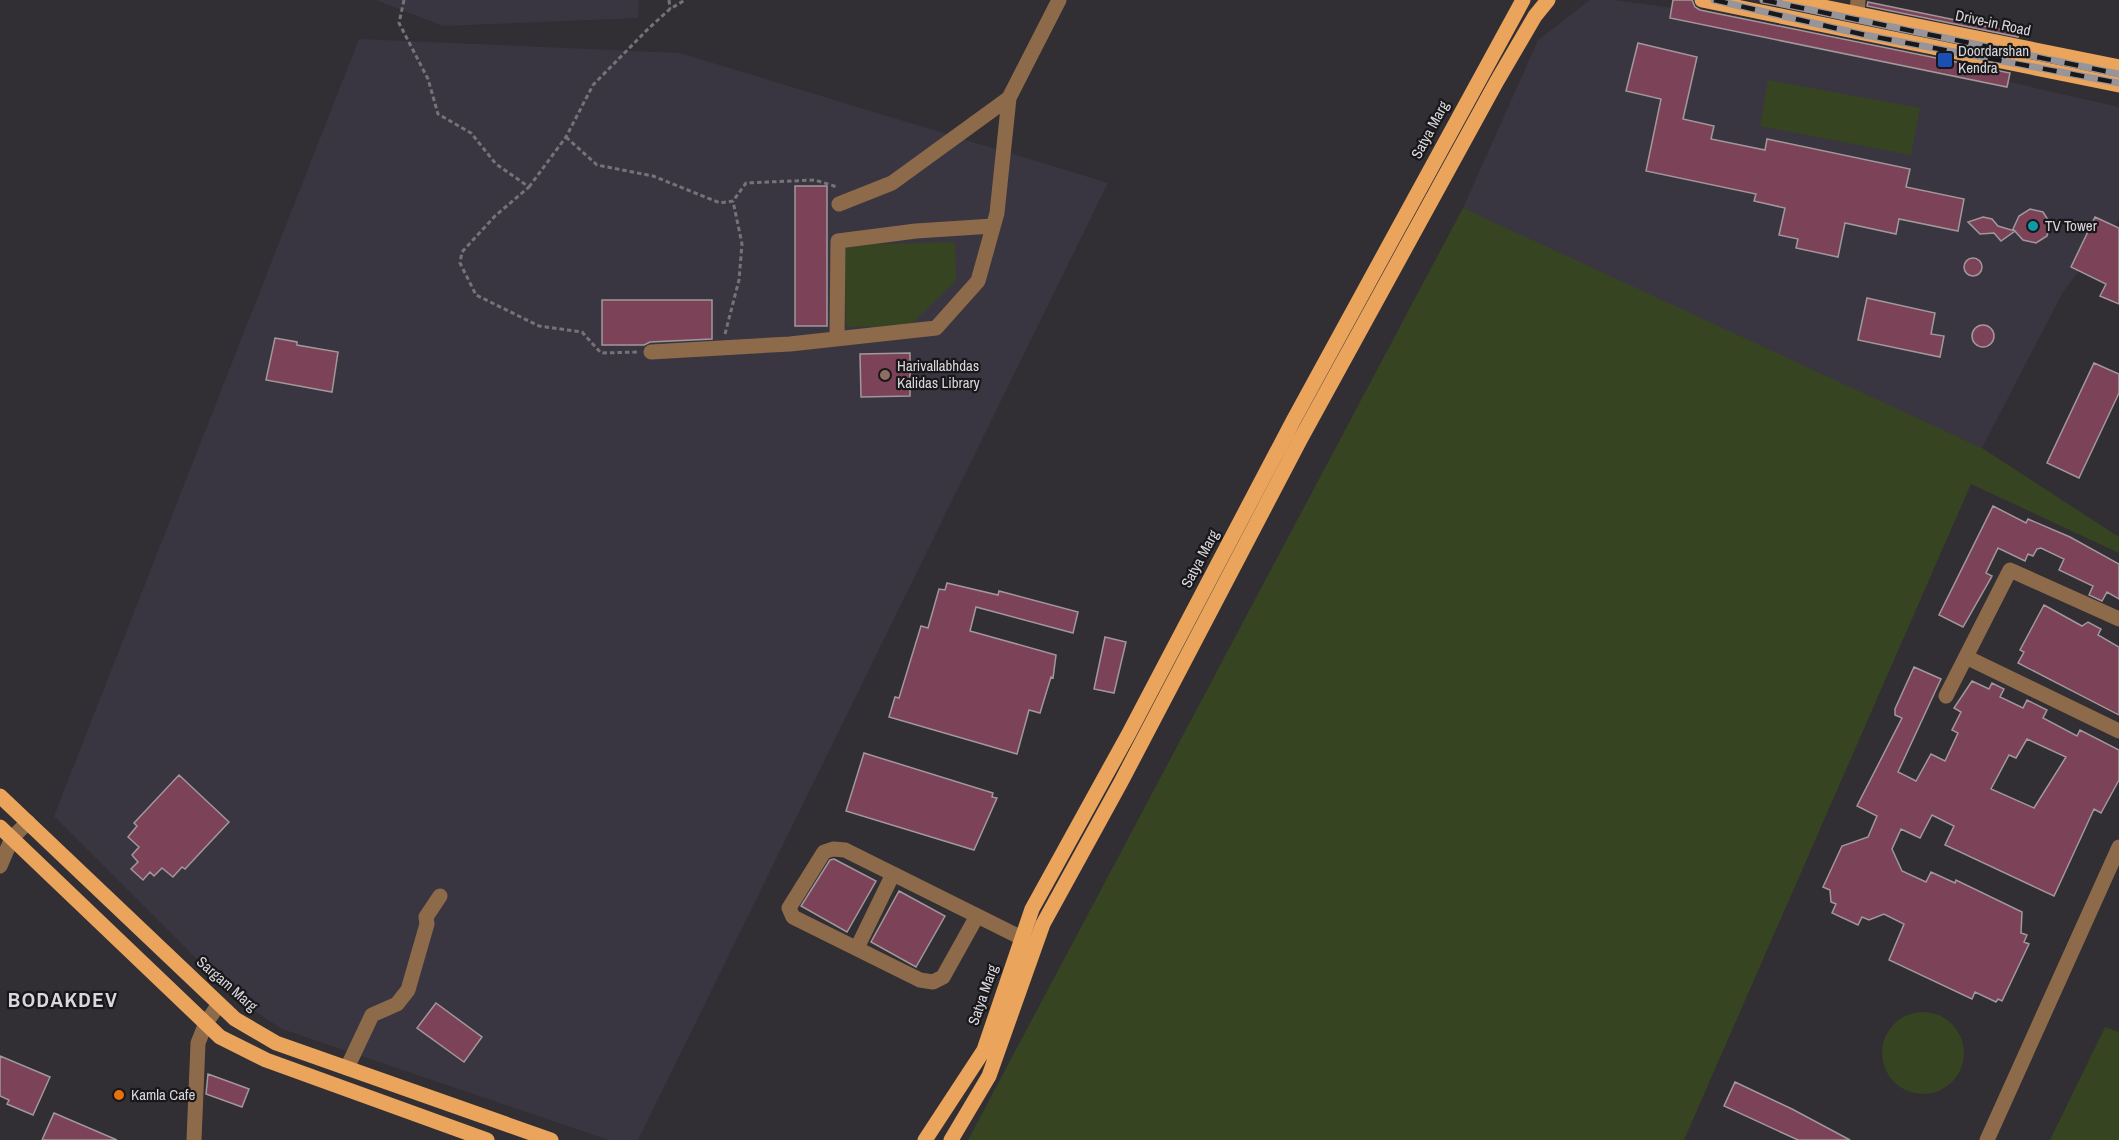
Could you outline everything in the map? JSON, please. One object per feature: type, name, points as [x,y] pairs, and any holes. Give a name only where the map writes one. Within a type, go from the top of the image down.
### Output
[{"type":"main road","name":"Satya Marg","points":[[925,1140],[984,1050],[1032,909],[1293,421],[1523,0]]},
{"type":"main road","points":[[951,1140],[989,1076],[1043,924],[1097,827],[1300,440],[1497,81],[1535,16],[1548,0]]},
{"type":"main road","points":[[1702,0],[2119,85]]},
{"type":"main road","name":"Drive-in Road","points":[[1789,0],[1858,7],[2119,68]]},
{"type":"main road","name":"Sargam Marg","points":[[0,796],[235,1019],[276,1043],[551,1140]]},
{"type":"main road","points":[[1082,818],[1097,827]]},
{"type":"main road","points":[[0,827],[220,1037],[266,1060],[478,1138]]},
{"type":"street","points":[[651,352],[837,339],[936,328],[978,281],[993,226],[1009,98],[1059,0]]},
{"type":"street","points":[[839,204],[892,183],[1009,98]]},
{"type":"street","points":[[837,339],[838,241],[993,226]]},
{"type":"street","points":[[1946,696],[2010,570],[2119,619]]},
{"type":"street","points":[[1966,657],[2119,731]]},
{"type":"street","points":[[0,866],[12,838],[28,822]]},
{"type":"street","points":[[1987,1140],[2119,847]]},
{"type":"street","points":[[977,916],[943,977],[933,982],[920,980],[793,917],[789,908],[824,852],[845,850],[1022,938]]},
{"type":"street","points":[[856,948],[893,874]]},
{"type":"street","points":[[347,1068],[372,1015],[397,1004],[408,990],[427,924],[426,917],[440,896]]},
{"type":"street","points":[[194,1140],[200,1034],[219,1004]]},
{"type":"path","points":[[404,0],[399,23],[428,79],[438,114],[471,133],[496,164],[529,187]]},
{"type":"path","points":[[669,0],[670,9]]},
{"type":"path","points":[[651,352],[601,353],[582,332],[539,326],[476,295],[460,263],[462,252],[495,216],[529,187],[566,137],[593,85],[670,9],[685,0]]},
{"type":"path","points":[[566,137],[597,165],[653,176],[720,203],[733,201],[746,183],[815,180],[860,196]]},
{"type":"path","points":[[723,348],[739,280],[742,244],[733,201]]},
{"type":"shaded area","points":[[376,0],[639,0],[638,18],[443,26]]},
{"type":"shaded area","name":"Doordarshan Kendra","points":[[1590,0],[1613,0],[1703,12],[2119,107],[2119,220],[2063,292],[1982,448],[1561,260],[1463,208],[1538,40]]},
{"type":"shaded area","points":[[359,39],[680,53],[1108,183],[638,1140],[609,1140],[282,1029],[238,1000],[54,816]]},
{"type":"green space","points":[[1768,80],[1920,108],[1911,155],[1760,126]]},
{"type":"green space","points":[[1463,208],[1982,448],[2119,537],[2119,553],[1971,484],[1684,1140],[968,1140]]},
{"type":"green space","points":[[955,242],[956,281],[909,326],[846,327],[844,245]]},
{"type":"green space","points":[[1923,1012],[1939,1016],[1952,1024],[1960,1037],[1964,1053],[1960,1069],[1952,1082],[1939,1090],[1923,1094],[1907,1090],[1894,1082],[1886,1069],[1882,1053],[1886,1037],[1894,1024],[1907,1016]]},
{"type":"green space","points":[[2105,1027],[2119,1032],[2119,1140],[2050,1140]]},
{"type":"building","points":[[1673,0],[1692,0],[1695,7],[1700,10],[2010,73],[2007,87],[1670,18]]},
{"type":"building","points":[[1868,2],[2019,33],[2018,37],[1867,6]]},
{"type":"building","points":[[1638,43],[1697,57],[1683,119],[1714,126],[1711,139],[1765,150],[1767,139],[1910,169],[1906,187],[1964,199],[1958,231],[1899,219],[1896,234],[1845,223],[1838,257],[1796,248],[1798,239],[1779,235],[1785,208],[1754,201],[1756,194],[1646,171],[1661,99],[1626,91]]},
{"type":"building","points":[[795,186],[827,186],[827,326],[795,326]]},
{"type":"building","name":"TV Tower","points":[[2030,209],[2043,212],[2050,223],[2047,236],[2036,243],[2023,240],[2013,229],[2019,216]]},
{"type":"building","points":[[1983,217],[1992,219],[1998,226],[2015,231],[2001,241],[1994,233],[1980,234],[1968,222]]},
{"type":"building","points":[[2095,217],[2119,228],[2119,304],[2100,296],[2106,284],[2071,267]]},
{"type":"building","points":[[1969,258],[1977,258],[1982,263],[1980,274],[1969,276],[1964,271],[1964,263]]},
{"type":"building","points":[[1867,298],[1935,313],[1931,334],[1944,336],[1940,357],[1858,340]]},
{"type":"building","points":[[602,300],[712,300],[712,339],[650,342],[644,345],[602,345]]},
{"type":"building","points":[[1983,325],[1991,328],[1994,336],[1991,344],[1983,347],[1975,344],[1972,336],[1975,328]]},
{"type":"building","points":[[275,338],[297,342],[297,345],[338,352],[332,392],[266,380]]},
{"type":"building","name":"Harivallabhdas Kalidas Library","points":[[910,353],[910,396],[861,397],[860,354]]},
{"type":"building","points":[[2094,363],[2119,374],[2119,393],[2079,478],[2047,463]]},
{"type":"building","points":[[1993,506],[2026,523],[2028,519],[2070,537],[2119,564],[2119,599],[2107,592],[2102,601],[2089,595],[2093,586],[2059,570],[2064,559],[2041,548],[2037,549],[2033,556],[2028,554],[2025,561],[1998,548],[1986,573],[1992,576],[1963,627],[1939,615]]},
{"type":"building","points":[[947,583],[998,595],[999,591],[1078,612],[1073,633],[976,607],[970,631],[1056,655],[1053,678],[1051,677],[1040,713],[1029,710],[1017,754],[889,717],[895,697],[899,698],[921,626],[928,628],[939,589],[945,590]]},
{"type":"building","points":[[2044,605],[2082,626],[2088,622],[2101,629],[2098,635],[2119,647],[2119,715],[2018,663],[2024,652],[2020,650]]},
{"type":"building","points":[[1105,637],[1126,642],[1114,693],[1094,689]]},
{"type":"building","points":[[1914,667],[1941,679],[1898,772],[1916,781],[1931,754],[1945,761],[1958,733],[1952,730],[1961,712],[1954,708],[1972,681],[1989,689],[1992,683],[2004,689],[2000,697],[2023,708],[2027,700],[2047,710],[2043,718],[2077,736],[2080,730],[2119,750],[2119,780],[2101,813],[2094,809],[2054,896],[1945,845],[1954,826],[1932,815],[1920,838],[1901,829],[1892,849],[1902,871],[1926,882],[1931,872],[1955,883],[1956,880],[2022,912],[2021,933],[2027,935],[2024,942],[2029,944],[2002,1001],[1998,999],[1996,1002],[1975,992],[1972,999],[1889,960],[1904,924],[1884,914],[1869,920],[1862,917],[1858,925],[1832,913],[1836,904],[1831,902],[1830,890],[1823,887],[1842,846],[1868,837],[1877,816],[1857,806],[1902,718],[1895,715],[1895,709]],"holes":[[[2027,739],[2066,757],[2034,808],[1991,789],[2009,755],[2016,758]]]},
{"type":"building","points":[[864,753],[993,793],[992,797],[997,798],[974,850],[846,811]]},
{"type":"building","points":[[179,775],[229,822],[185,869],[182,867],[173,877],[162,868],[154,876],[150,872],[143,880],[131,869],[138,862],[132,855],[139,847],[128,837],[137,826],[134,823]]},
{"type":"building","points":[[834,859],[876,881],[847,932],[801,906],[830,860]]},
{"type":"building","points":[[899,891],[945,916],[916,967],[871,942]]},
{"type":"building","points":[[436,1003],[482,1037],[464,1062],[417,1028]]},
{"type":"building","points":[[0,1056],[50,1077],[33,1115],[7,1104],[9,1100],[0,1096]]},
{"type":"building","points":[[208,1074],[249,1089],[242,1107],[206,1094]]},
{"type":"building","points":[[1735,1082],[1850,1140],[1798,1140],[1724,1106]]},
{"type":"building","points":[[54,1113],[117,1140],[42,1140]]},
{"type":"railway","points":[[1714,0],[1865,35],[2119,83]]},
{"type":"railway","points":[[1763,0],[2119,74]]},
{"type":"place","name":"Doordarshan Kendra","points":[[1945,60]]},
{"type":"place","name":"TV Tower","points":[[2033,226]]},
{"type":"place","name":"Harivallabhdas Kalidas Library","points":[[885,375]]},
{"type":"place","name":"Kamla Cafe","points":[[119,1095]]},
{"type":"district","name":"BODAKDEV","points":[[63,1000]]}]
